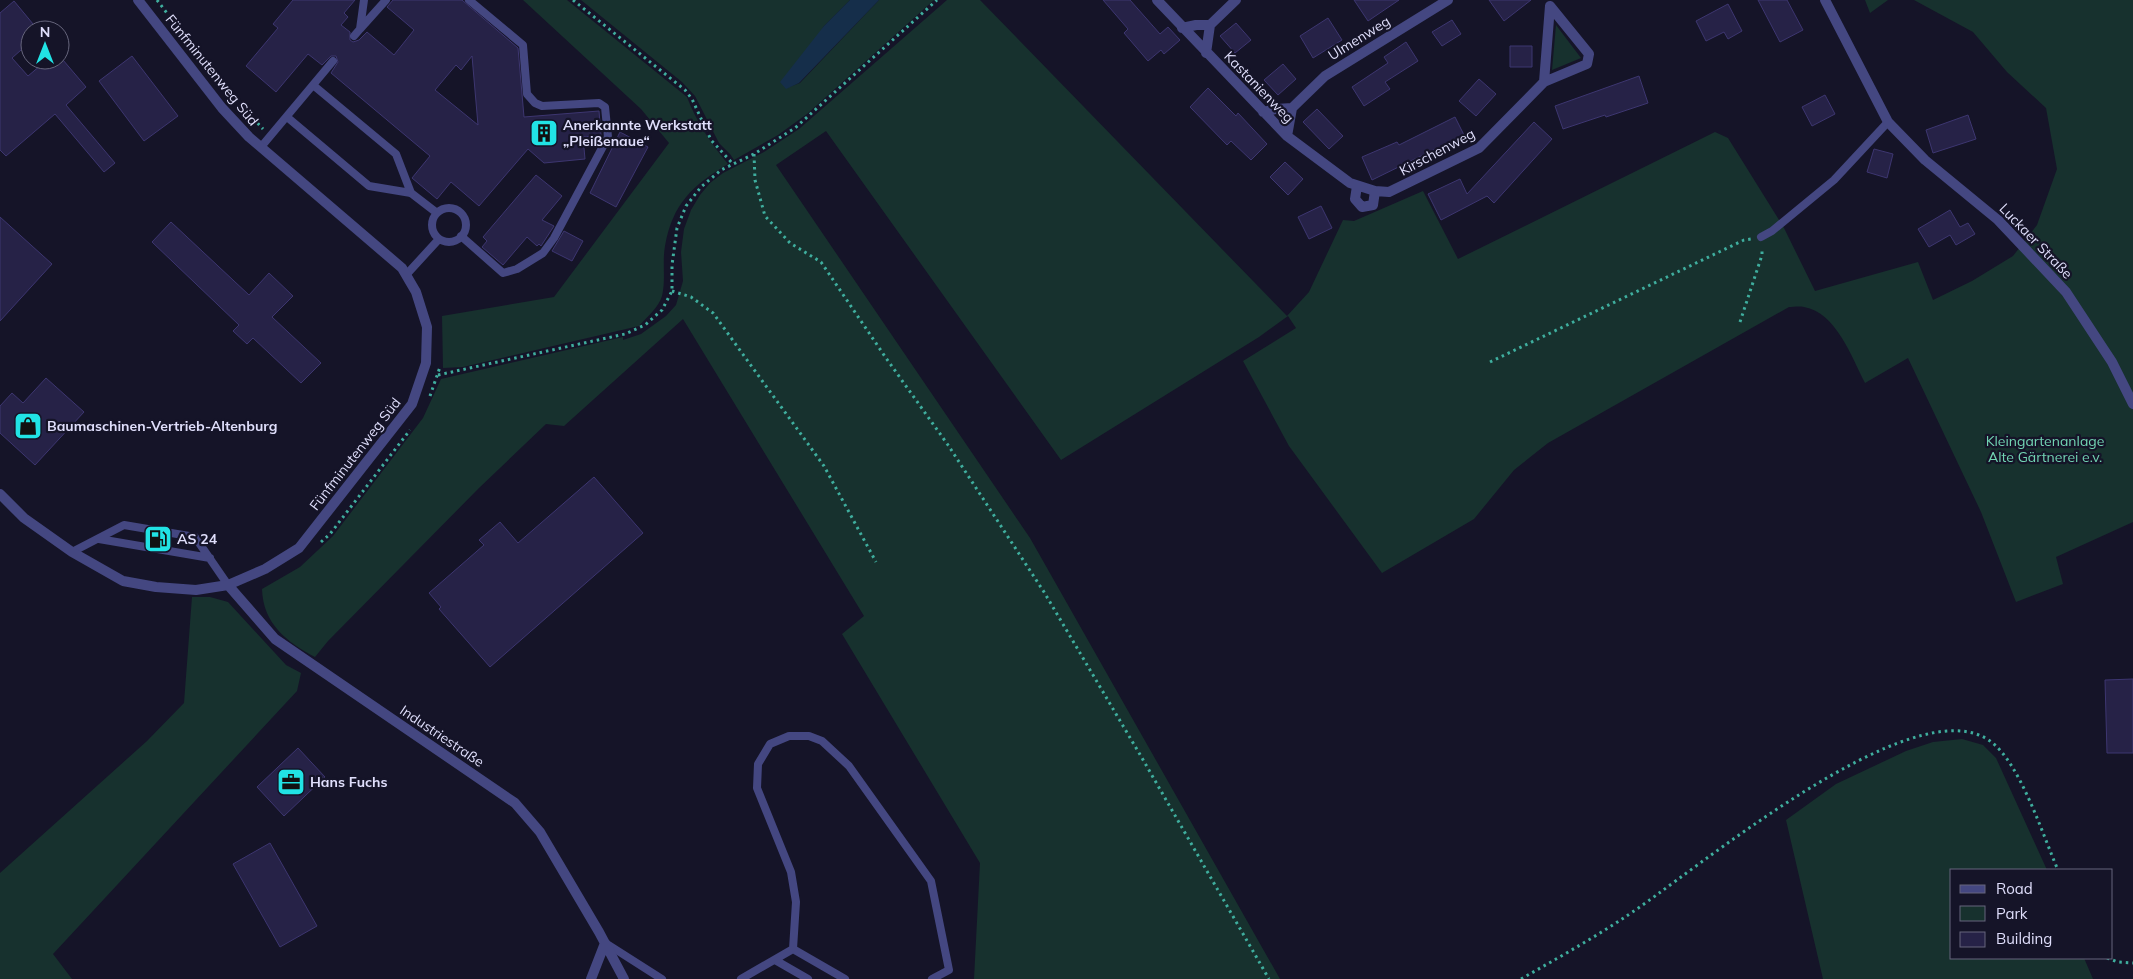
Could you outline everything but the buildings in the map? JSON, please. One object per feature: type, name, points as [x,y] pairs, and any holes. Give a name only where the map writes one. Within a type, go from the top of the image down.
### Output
[{"type":"street","name":"Fünfminutenweg Süd","points":[[0,494],[24,518],[72,552],[124,581],[156,587],[196,590],[228,585],[265,569],[299,548],[412,404],[426,363],[426,327],[416,292],[402,268],[261,147],[222,108],[138,0]]},
{"type":"street","name":"Kastanienweg","points":[[1157,0],[1287,136],[1354,185]]},
{"type":"street","points":[[1206,53],[1210,25],[1236,0]]},
{"type":"street","name":"Ulmenweg","points":[[1292,108],[1324,76],[1448,0]]},
{"type":"street","name":"Luckaer Straße","points":[[1825,0],[1888,122],[1925,160],[1998,220],[2066,292],[2112,362],[2133,404]]},
{"type":"street","name":"Kirschenweg","points":[[1544,82],[1548,3]]},
{"type":"street","name":"Kirschenweg","points":[[1354,185],[1375,191],[1389,192],[1479,148],[1544,82],[1587,64],[1589,54],[1548,3]]},
{"type":"street","points":[[1182,28],[1210,25]]},
{"type":"street","points":[[1263,112],[1276,108],[1292,108],[1287,136]]},
{"type":"street","points":[[1354,185],[1355,199],[1362,207],[1373,205],[1375,191]]},
{"type":"street","name":"Industriestraße","points":[[228,585],[275,639],[515,803],[540,832],[624,979]]},
{"type":"street","points":[[591,979],[605,943]]},
{"type":"lane","points":[[360,29],[364,0]]},
{"type":"lane","points":[[354,36],[386,0]]},
{"type":"lane","points":[[461,236],[503,273],[517,270],[543,253],[554,238],[608,136],[605,107],[599,103],[542,106],[535,103],[527,94],[522,45],[469,0]]},
{"type":"lane","points":[[261,147],[333,61]]},
{"type":"lane","points":[[313,85],[396,154],[411,193]]},
{"type":"lane","points":[[286,117],[369,186],[411,193],[438,213]]},
{"type":"lane","points":[[1761,237],[1772,231],[1834,180],[1888,122]]},
{"type":"lane","points":[[450,208],[461,214],[466,226],[461,236],[451,242],[439,239],[433,231],[432,224],[438,213],[450,208]]},
{"type":"lane","points":[[406,275],[439,239]]},
{"type":"lane","points":[[72,552],[124,525],[195,537],[228,585]]},
{"type":"lane","points":[[98,539],[210,558]]},
{"type":"lane","points":[[793,949],[796,902],[791,872],[757,788],[758,764],[770,744],[789,736],[809,736],[822,741],[849,766],[931,881],[951,979]]},
{"type":"lane","points":[[605,943],[662,979]]},
{"type":"lane","points":[[742,979],[793,949]]},
{"type":"lane","points":[[793,949],[845,979]]},
{"type":"lane","points":[[775,960],[808,979]]},
{"type":"lane","points":[[932,979],[949,970]]},
{"type":"path","points":[[157,0],[181,32]]},
{"type":"path","points":[[573,0],[685,90],[692,99],[711,140],[733,164]]},
{"type":"path","points":[[438,375],[625,334],[645,325],[662,310],[672,291],[672,265],[677,228],[686,206],[701,187],[721,170],[754,154],[795,128],[936,0]]},
{"type":"path","points":[[217,78],[270,136]]},
{"type":"path","points":[[754,154],[755,180],[764,216],[790,242],[821,262],[948,445],[1044,592],[1269,979]]},
{"type":"path","points":[[1490,362],[1744,240],[1761,237],[1762,255],[1740,322]]},
{"type":"path","points":[[672,291],[691,297],[713,313],[824,466],[876,562]]},
{"type":"path","points":[[427,402],[440,365]]},
{"type":"path","points":[[317,546],[330,534],[415,423]]},
{"type":"path","points":[[1521,979],[1625,918],[1815,783],[1876,752],[1915,737],[1944,731],[1967,731],[1990,740],[2004,754],[2016,772],[2058,869]]},
{"type":"path","points":[[2110,959],[2118,962],[2133,963]]},
{"type":"green space","points":[[523,0],[567,0],[687,97],[704,132],[728,164],[694,188],[679,207],[673,218],[665,246],[662,296],[656,308],[639,326],[463,367],[443,368],[442,316],[554,297],[669,143],[641,109]]},
{"type":"green space","points":[[581,0],[850,0],[824,26],[786,88],[800,83],[879,0],[934,0],[807,114],[778,135],[734,160],[719,143],[695,96],[682,82]]},
{"type":"green space","name":"Kleingartenanlage Alte Gärtnerei e.v.","points":[[947,0],[980,0],[1287,316],[1309,292],[1343,220],[1354,221],[1423,191],[1458,259],[1715,132],[1728,138],[1784,228],[1815,291],[1918,262],[1933,300],[1972,281],[2013,256],[2037,225],[2057,169],[2046,108],[2007,72],[1973,32],[1914,0],[2133,0],[2133,522],[2056,557],[2063,584],[2016,602],[1981,512],[1908,358],[1865,383],[1842,338],[1825,317],[1804,307],[1789,307],[1548,443],[1514,470],[1474,519],[1382,573],[1289,446],[1243,361],[1296,328],[1288,316],[1259,337],[1061,460],[826,131],[776,165],[1030,538],[1280,979],[974,979],[980,863],[842,634],[864,616],[683,319],[564,426],[546,424],[479,488],[328,641],[315,657],[295,645],[278,630],[267,612],[263,601],[262,589],[300,567],[333,536],[423,418],[441,379],[623,337],[623,340],[641,334],[666,316],[676,305],[683,281],[681,252],[684,229],[691,210],[710,183],[723,173],[764,152],[799,129]]},
{"type":"green space","points":[[1865,0],[1888,0],[1870,13]]},
{"type":"green space","points":[[1556,25],[1581,58],[1552,70]]},
{"type":"green space","points":[[192,597],[210,597],[228,602],[286,665],[301,673],[297,691],[53,954],[72,979],[0,979],[0,873],[147,741],[184,703]]},
{"type":"green space","points":[[1962,739],[1983,745],[1996,758],[2047,869],[1950,869],[1950,959],[2084,959],[2093,979],[1823,979],[1786,820],[1836,784],[1906,751],[1933,742]]},
{"type":"water","points":[[850,0],[879,0],[799,83],[786,89],[780,82],[824,26]]},
{"type":"place","name":"Anerkannte Werkstatt „Pleißenaue“","points":[[544,133]]},
{"type":"place","name":"Baumaschinen-Vertrieb-Altenburg","points":[[28,426]]},
{"type":"place","name":"AS 24","points":[[158,539]]},
{"type":"place","name":"Hans Fuchs","points":[[291,782]]}]
